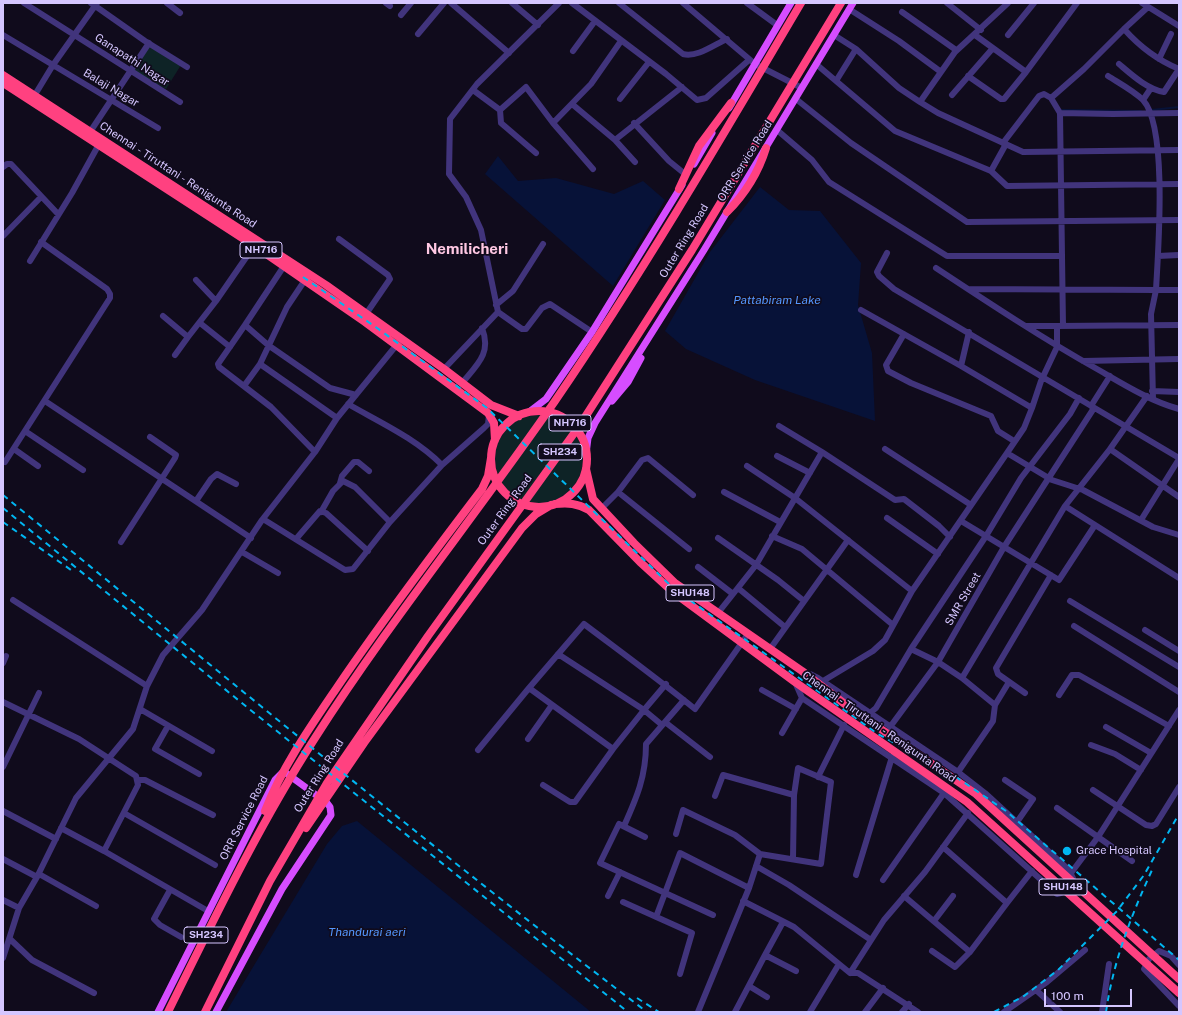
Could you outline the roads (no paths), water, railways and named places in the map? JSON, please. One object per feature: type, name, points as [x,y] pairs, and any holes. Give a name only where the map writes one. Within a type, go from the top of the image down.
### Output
[{"type":"highway","name":"Outer Ring Road","points":[[168,1012],[253,843],[287,782],[330,715],[493,488],[598,336],[666,228],[801,3]]},
{"type":"highway","name":"Outer Ring Road","points":[[205,1012],[274,875],[326,783],[361,731],[580,425],[790,90],[841,3]]},
{"type":"highway","name":"Chennai - Tiruttani - Renigunta Road","points":[[3,75],[98,146],[254,246],[399,342],[444,368],[491,405],[499,410],[519,416]]},
{"type":"highway","name":"Chennai - Tiruttani - Renigunta Road","points":[[3,83],[33,98],[90,132],[263,243],[366,314],[488,413],[494,424],[495,440],[491,458],[494,475],[502,489],[508,495],[518,502],[530,506],[571,503],[581,505],[589,510],[640,562],[673,592],[944,790],[967,802],[1005,834],[1179,993]]},
{"type":"highway","points":[[679,189],[698,146],[731,103]]},
{"type":"highway","points":[[727,212],[739,200],[752,182],[766,148]]},
{"type":"highway","name":"Chennai - Tiruttani - Renigunta Road","points":[[495,440],[505,425],[519,416],[529,412],[548,412],[569,422],[579,433],[586,454],[586,469],[593,499],[601,509],[675,582],[802,671],[850,708],[955,775],[1179,979]]},
{"type":"highway","points":[[253,843],[277,786],[316,720],[360,655],[482,489],[488,476],[491,458]]},
{"type":"highway","name":"Chennai - Tiruttani - Renigunta Road","points":[[553,505],[571,494],[578,487],[586,469]]},
{"type":"highway","points":[[274,875],[361,748],[522,528],[536,514],[553,505]]},
{"type":"main road","points":[[529,412],[543,402],[551,384],[571,356],[581,348],[592,332],[731,103],[752,62],[791,3]]},
{"type":"main road","name":"ORR Service Road","points":[[766,148],[851,6]]},
{"type":"main road","name":"ORR Service Road","points":[[586,454],[591,431],[604,407],[646,343],[727,212]]},
{"type":"main road","name":"ORR Service Road","points":[[158,1012],[278,775],[282,773],[290,774],[330,807],[331,815],[282,889],[216,1012]]},
{"type":"street","name":"Ganapathi Nagar","points":[[24,3],[74,34],[130,72],[180,102]]},
{"type":"street","points":[[166,3],[180,13]]},
{"type":"street","points":[[401,15],[411,3]]},
{"type":"street","points":[[418,34],[444,3]]},
{"type":"street","points":[[451,3],[509,53]]},
{"type":"street","points":[[512,3],[538,25]]},
{"type":"street","points":[[559,3],[473,90],[450,119],[449,174],[466,196],[481,230],[498,312],[522,329],[526,329],[542,308],[550,304],[592,332]]},
{"type":"street","points":[[572,3],[682,87],[695,100],[703,100],[752,62]]},
{"type":"street","points":[[619,3],[683,54],[687,55],[700,52],[727,39]]},
{"type":"street","points":[[683,3],[727,39],[752,62],[802,88]]},
{"type":"street","points":[[747,3],[777,25]]},
{"type":"street","points":[[947,3],[980,30]]},
{"type":"street","points":[[920,102],[956,50],[975,35],[1008,3]]},
{"type":"street","points":[[1008,35],[1034,3]]},
{"type":"street","points":[[968,76],[1003,99],[1026,72],[1077,3]]},
{"type":"street","points":[[1142,3],[1179,26]]},
{"type":"street","points":[[33,98],[94,4],[186,67]]},
{"type":"street","points":[[851,6],[941,72]]},
{"type":"street","points":[[1051,98],[1148,8]]},
{"type":"street","points":[[902,12],[956,50]]},
{"type":"street","points":[[573,51],[595,21]]},
{"type":"street","points":[[1119,64],[1133,77],[1160,92],[1166,92],[1179,69],[1159,59],[1139,46],[1124,29]]},
{"type":"street","points":[[834,34],[856,49],[899,88],[920,102],[938,113],[1024,152],[1179,150]]},
{"type":"street","points":[[1159,59],[1171,34]]},
{"type":"street","name":"Balaji Nagar","points":[[3,35],[158,128]]},
{"type":"street","points":[[975,35],[1026,72]]},
{"type":"street","points":[[553,122],[591,84],[621,41]]},
{"type":"street","points":[[90,132],[149,43]]},
{"type":"street","points":[[952,95],[993,48]]},
{"type":"street","points":[[836,80],[856,49]]},
{"type":"street","points":[[620,99],[649,62]]},
{"type":"street","points":[[816,64],[895,131],[991,171],[1008,186],[1179,184]]},
{"type":"street","points":[[962,678],[1030,562],[1065,506],[1151,395],[1151,314],[1156,290],[1158,256],[1158,150],[1151,114],[1143,100],[1108,76]]},
{"type":"street","points":[[500,110],[526,87],[553,122],[593,169]]},
{"type":"street","points":[[615,140],[634,123],[682,87]]},
{"type":"street","points":[[1143,100],[1151,88]]},
{"type":"street","points":[[473,90],[500,110],[501,123],[536,153]]},
{"type":"street","points":[[823,681],[873,651],[885,640],[912,591],[1024,428],[1043,376],[1057,347],[1062,290],[1060,113],[1051,98],[1044,94],[1039,96],[1004,143],[991,171]]},
{"type":"street","points":[[796,99],[851,143],[967,222],[1179,220]]},
{"type":"street","points":[[572,104],[615,140],[635,162]]},
{"type":"street","points":[[1060,113],[1179,113]]},
{"type":"street","points":[[634,123],[669,161],[685,174]]},
{"type":"street","points":[[777,130],[812,160],[829,182],[947,256],[1062,256]]},
{"type":"street","points":[[30,261],[72,193],[98,146]]},
{"type":"street","points":[[3,167],[7,164],[11,164],[58,214]]},
{"type":"street","points":[[3,236],[41,197]]},
{"type":"street","points":[[3,224],[9,230]]},
{"type":"street","points":[[339,239],[388,275],[390,279],[366,314]]},
{"type":"street","points":[[5,462],[109,302],[110,294],[41,242]]},
{"type":"street","points":[[496,305],[513,291],[543,244]]},
{"type":"street","points":[[175,355],[216,301],[254,246]]},
{"type":"street","points":[[887,253],[877,272],[885,282],[1179,458],[1161,485],[1141,520]]},
{"type":"street","points":[[1158,256],[1179,255]]},
{"type":"street","points":[[284,266],[246,325],[218,364],[271,407],[315,452]]},
{"type":"street","points":[[936,268],[1057,347],[1110,376],[1179,409]]},
{"type":"street","points":[[196,280],[216,301]]},
{"type":"street","points":[[244,386],[260,364],[287,308],[305,280]]},
{"type":"street","points":[[968,289],[1179,290]]},
{"type":"street","points":[[861,310],[1032,408]]},
{"type":"street","points":[[444,368],[498,312]]},
{"type":"street","points":[[163,316],[188,337]]},
{"type":"street","points":[[200,323],[230,347]]},
{"type":"street","points":[[246,325],[268,345],[330,388],[356,395]]},
{"type":"street","points":[[1025,326],[1179,325]]},
{"type":"street","points":[[462,383],[479,364],[486,348],[486,338],[482,328]]},
{"type":"street","points":[[961,366],[969,332]]},
{"type":"street","points":[[904,334],[886,365],[888,371],[911,383],[991,416],[998,431],[1014,441]]},
{"type":"street","points":[[3,958],[19,908],[38,875],[76,798],[133,728],[147,686],[164,655],[202,610],[263,519],[315,452],[337,418],[399,342]]},
{"type":"street","points":[[1083,361],[1179,359]]},
{"type":"street","points":[[260,364],[337,418]]},
{"type":"street","name":"SMR Street","points":[[890,727],[938,662],[1004,547],[1093,407],[1110,376]]},
{"type":"street","points":[[1151,395],[1179,392]]},
{"type":"street","points":[[870,713],[876,708],[911,649],[1030,467],[1070,414],[1079,398]]},
{"type":"street","points":[[45,401],[251,538]]},
{"type":"street","points":[[348,404],[380,420],[427,450],[442,465]]},
{"type":"street","points":[[263,519],[345,570],[353,569],[390,522],[442,465],[488,424],[488,413]]},
{"type":"street","points":[[779,426],[822,452],[895,500],[904,499],[939,526],[950,537]]},
{"type":"street","points":[[25,431],[83,470]]},
{"type":"street","points":[[121,542],[163,479],[176,455],[150,437]]},
{"type":"street","points":[[14,449],[38,466]]},
{"type":"street","points":[[885,449],[971,505]]},
{"type":"street","points":[[1110,449],[1179,497]]},
{"type":"street","points":[[718,613],[756,565],[822,452]]},
{"type":"street","points":[[1007,453],[1048,478],[1079,489],[1114,505],[1153,527],[1179,535]]},
{"type":"street","points":[[777,456],[810,473]]},
{"type":"street","points":[[601,509],[618,492],[642,460],[648,458],[693,495]]},
{"type":"street","points":[[296,539],[317,513],[321,512],[328,499],[340,483],[342,476],[354,462],[358,462],[369,471]]},
{"type":"street","points":[[747,466],[795,498],[912,591]]},
{"type":"street","points":[[196,501],[211,479],[217,474],[236,484]]},
{"type":"street","points":[[340,483],[343,481],[355,487],[390,522]]},
{"type":"street","points":[[618,492],[689,549]]},
{"type":"street","points":[[724,492],[780,522]]},
{"type":"street","points":[[1065,506],[1179,578]]},
{"type":"street","points":[[321,512],[326,513],[368,551]]},
{"type":"street","points":[[888,518],[938,554]]},
{"type":"street","points":[[961,521],[1059,580],[1095,525]]},
{"type":"street","points":[[772,536],[802,549],[893,625]]},
{"type":"street","points":[[718,538],[804,601]]},
{"type":"street","points":[[770,649],[848,540]]},
{"type":"street","points":[[242,552],[278,573]]},
{"type":"street","points":[[698,567],[736,591],[785,627]]},
{"type":"street","points":[[1025,693],[998,674],[996,668],[1051,575]]},
{"type":"street","points":[[13,600],[147,686]]},
{"type":"street","points":[[1070,601],[1179,667]]},
{"type":"street","points":[[478,750],[584,624],[666,684],[695,708],[748,634]]},
{"type":"street","points":[[1074,626],[1179,692]]},
{"type":"street","points":[[1145,630],[1179,651]]},
{"type":"street","points":[[911,649],[938,662],[962,678],[995,705]]},
{"type":"street","points":[[558,654],[644,710],[710,757]]},
{"type":"street","points":[[3,663],[6,656]]},
{"type":"street","points":[[796,682],[802,698],[944,790],[1057,894],[1064,893],[1071,887],[1073,878],[1071,873],[985,793],[955,775],[890,727],[823,681],[802,671]]},
{"type":"street","points":[[1059,695],[1072,675],[1079,675],[1169,726]]},
{"type":"street","points":[[955,775],[993,721],[995,705],[1009,682]]},
{"type":"street","points":[[543,785],[570,802],[575,802],[613,749],[666,684]]},
{"type":"street","points":[[529,688],[613,749]]},
{"type":"street","points":[[762,690],[796,709]]},
{"type":"street","points":[[3,767],[39,693]]},
{"type":"street","points":[[782,733],[802,698]]},
{"type":"street","points":[[624,826],[640,788],[646,761],[646,744],[684,700]]},
{"type":"street","points":[[3,702],[79,739],[136,776],[138,785],[104,851]]},
{"type":"street","points":[[528,739],[552,705]]},
{"type":"street","points":[[140,710],[212,751]]},
{"type":"street","points":[[1071,873],[1098,837],[1179,710]]},
{"type":"street","points":[[818,777],[844,725]]},
{"type":"street","points":[[168,726],[155,749],[199,774]]},
{"type":"street","points":[[1106,727],[1151,754]]},
{"type":"street","points":[[1091,745],[1115,754],[1141,770]]},
{"type":"street","points":[[856,875],[892,757]]},
{"type":"street","points":[[676,834],[683,810],[735,835],[760,854],[821,864],[831,782],[798,768],[794,795],[793,859]]},
{"type":"street","points":[[716,796],[723,775],[794,795]]},
{"type":"street","points":[[138,780],[146,780],[213,815]]},
{"type":"street","points":[[1005,780],[1033,799],[1017,822]]},
{"type":"street","points":[[1092,790],[1146,825],[1152,826],[1156,824],[1179,787]]},
{"type":"street","points":[[883,880],[944,790]]},
{"type":"street","points":[[1057,808],[1132,861]]},
{"type":"street","points":[[3,811],[56,839]]},
{"type":"street","points":[[124,813],[215,865]]},
{"type":"street","points":[[850,972],[884,920],[943,848],[968,813]]},
{"type":"street","points":[[645,837],[619,824],[600,862],[714,915]]},
{"type":"street","points":[[61,828],[208,911]]},
{"type":"street","points":[[943,848],[1007,903]]},
{"type":"street","points":[[656,917],[664,892],[680,853],[749,888]]},
{"type":"street","points":[[698,1012],[724,952],[749,888],[760,854]]},
{"type":"street","points":[[3,859],[38,875],[96,906]]},
{"type":"street","points":[[756,866],[789,885],[871,940]]},
{"type":"street","points":[[932,951],[955,967],[970,952],[1032,871]]},
{"type":"street","points":[[608,896],[620,872]]},
{"type":"street","points":[[170,890],[154,918],[160,925],[181,937]]},
{"type":"street","points":[[904,896],[970,952]]},
{"type":"street","points":[[934,921],[953,896]]},
{"type":"street","points":[[3,900],[19,908]]},
{"type":"street","points":[[743,901],[794,927],[850,972],[858,973],[909,1004],[918,1012]]},
{"type":"street","points":[[623,902],[692,933],[680,974]]},
{"type":"street","points":[[735,1012],[783,922]]},
{"type":"street","points":[[10,939],[32,960],[94,993]]},
{"type":"street","points":[[1004,1012],[1036,990],[1085,950]]},
{"type":"street","points":[[1179,965],[1171,956],[1158,951],[1149,959],[1144,969],[1179,1006]]},
{"type":"street","points":[[765,955],[796,971]]},
{"type":"street","points":[[810,1012],[839,964]]},
{"type":"street","points":[[1102,1012],[1109,964]]},
{"type":"street","points":[[749,986],[767,997]]},
{"type":"street","points":[[866,1012],[883,988]]},
{"type":"street","points":[[1036,990],[1060,1012]]},
{"type":"street","points":[[902,1012],[909,1004]]},
{"type":"water","points":[[498,156],[518,181],[556,178],[614,194],[643,181],[665,200],[613,286],[485,174]]},
{"type":"water","name":"Pattabiram Lake","points":[[760,187],[789,210],[820,211],[861,263],[858,305],[872,353],[875,421],[755,380],[686,349],[665,331],[710,252]]},
{"type":"water","name":"Thandurai aeri","points":[[357,821],[591,1012],[226,1012],[327,844],[342,826]]},
{"type":"waterway","points":[[1152,110],[1179,107]]},
{"type":"waterway","points":[[1062,110],[1141,111]]},
{"type":"railway","points":[[303,277],[377,328],[487,408],[674,589],[878,734],[953,775],[1006,811],[1179,960]]},
{"type":"railway","points":[[3,495],[403,821],[484,886],[647,1012]]},
{"type":"railway","points":[[3,508],[248,708],[628,1012]]},
{"type":"railway","points":[[3,522],[71,570]]},
{"type":"railway","points":[[994,1012],[1024,996],[1058,970],[1117,911],[1144,875],[1179,814]]},
{"type":"railway","points":[[1106,1012],[1118,957],[1137,905],[1152,870]]},
{"type":"railway","points":[[637,998],[659,1012]]},
{"type":"place","name":"Grace Hospital","points":[[1067,851]]},
{"type":"district","name":"Nemilicheri","points":[[467,249]]}]
